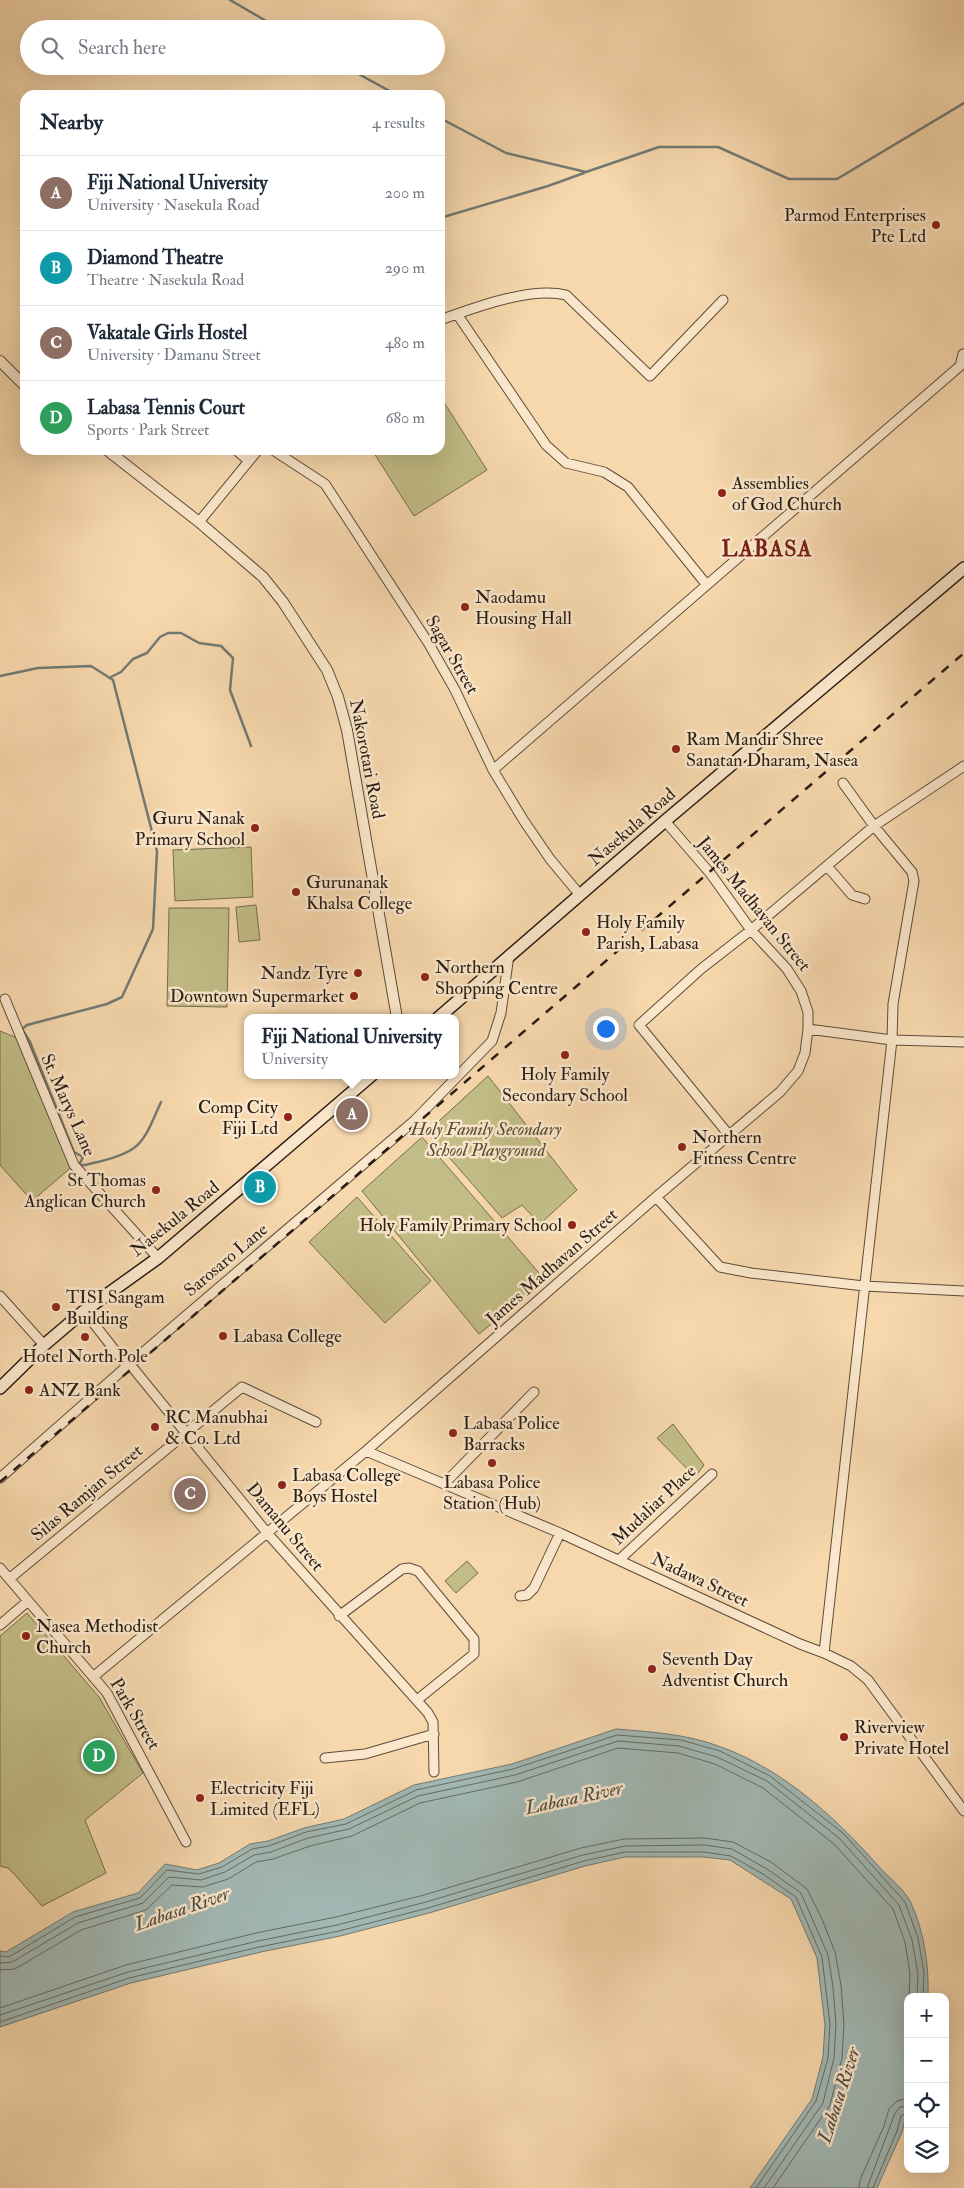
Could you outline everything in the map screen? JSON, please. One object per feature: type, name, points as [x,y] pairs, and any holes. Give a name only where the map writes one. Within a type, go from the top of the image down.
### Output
[{"type":"main road","name":"Nasekula Road","points":[[443,1014],[665,821],[964,568]]},
{"type":"main road","name":"Nasekula Road","points":[[0,1388],[44,1345],[84,1311],[158,1258],[367,1079]]},
{"type":"street","points":[[445,318],[523,295],[555,292],[566,295],[650,376],[723,300]]},
{"type":"street","points":[[458,314],[546,445],[566,463],[604,472],[628,487],[706,584]]},
{"type":"street","points":[[493,770],[706,584],[962,367],[963,354]]},
{"type":"street","points":[[0,362],[20,381]]},
{"type":"street","name":"Nakorotari Road","points":[[113,455],[199,522],[263,577],[327,670],[338,697],[347,730],[396,1014]]},
{"type":"street","points":[[242,455],[249,461]]},
{"type":"street","points":[[199,522],[254,455]]},
{"type":"street","name":"Sagar Street","points":[[281,455],[325,484],[429,644],[455,690],[493,770],[550,859],[580,895]]},
{"type":"street","points":[[730,1135],[640,1025],[701,969],[751,930],[874,826],[964,766]]},
{"type":"street","points":[[824,1652],[892,1040],[895,995],[914,881],[912,872],[874,826],[843,783]]},
{"type":"street","name":"James Madhavan Street","points":[[93,1677],[366,1451],[656,1197],[780,1092],[798,1071],[805,1052],[808,1029],[808,1012],[802,991],[794,978],[751,930],[710,872],[665,821]]},
{"type":"street","points":[[827,866],[852,895],[865,899]]},
{"type":"street","name":"Sarosaro Lane","points":[[459,1075],[492,1041],[501,1012],[509,955]]},
{"type":"street","name":"St. Marys Lane","points":[[5,1000],[74,1164],[158,1258]]},
{"type":"street","points":[[808,1029],[892,1040],[964,1042]]},
{"type":"street","name":"Sarosaro Lane","points":[[0,1478],[126,1366],[414,1121],[455,1079]]},
{"type":"street","points":[[656,1197],[720,1267],[864,1286],[964,1291]]},
{"type":"street","points":[[0,1297],[44,1345]]},
{"type":"street","name":"Damanu Street","points":[[84,1311],[126,1366],[133,1368],[268,1534],[339,1616],[418,1700],[434,1722],[434,1772]]},
{"type":"street","name":"Silas Ramjan Street","points":[[9,1579],[242,1387],[316,1422]]},
{"type":"street","points":[[445,1483],[534,1392]]},
{"type":"street","name":"Nadawa Street","points":[[366,1451],[445,1483],[619,1560],[792,1641],[824,1652],[851,1666],[868,1680],[964,1811]]},
{"type":"street","name":"Mudaliar Place","points":[[619,1560],[712,1474]]},
{"type":"street","points":[[520,1596],[527,1595],[534,1588],[560,1534]]},
{"type":"street","name":"Park Street","points":[[0,1568],[93,1677],[116,1707],[186,1842]]},
{"type":"street","points":[[339,1616],[402,1569],[409,1568],[418,1572],[474,1639],[476,1646],[474,1654],[418,1700]]},
{"type":"street","points":[[0,1625],[28,1601]]},
{"type":"street","points":[[325,1758],[365,1754],[434,1734]]},
{"type":"green space","points":[[445,404],[487,470],[414,516],[375,455],[445,455]]},
{"type":"green space","points":[[251,847],[253,897],[175,901],[173,850]]},
{"type":"green space","points":[[256,905],[260,940],[239,942],[236,907]]},
{"type":"green space","points":[[169,908],[229,908],[227,1007],[167,1006]]},
{"type":"green space","points":[[0,1031],[25,1041],[74,1165],[32,1201],[0,1165]]},
{"type":"green space","name":"Holy Family Secondary School Playground","points":[[488,1076],[577,1190],[540,1224],[522,1205],[502,1218],[427,1132]]},
{"type":"green space","points":[[422,1137],[545,1280],[479,1334],[362,1191]]},
{"type":"green space","points":[[357,1197],[431,1281],[385,1323],[309,1242]]},
{"type":"green space","points":[[673,1424],[704,1465],[695,1477],[657,1438]]},
{"type":"green space","points":[[467,1561],[478,1573],[456,1593],[445,1581]]},
{"type":"green space","points":[[27,1613],[99,1697],[143,1773],[85,1820],[106,1873],[42,1906],[8,1868],[0,1866],[0,1636]]},
{"type":"water","name":"Labasa River","points":[[616,1729],[669,1734],[721,1747],[767,1769],[809,1798],[865,1851],[904,1893],[915,1912],[925,1948],[928,1993],[904,1993],[904,2124],[877,2188],[750,2188],[812,2099],[823,2057],[825,2025],[817,1958],[791,1899],[730,1860],[704,1857],[625,1857],[585,1866],[429,1913],[340,1936],[261,1952],[131,1983],[0,2027],[0,1951],[6,1952],[73,1912],[138,1893],[165,1864],[197,1870],[219,1863],[250,1844],[268,1841],[304,1828],[344,1819],[414,1785],[512,1764]]},
{"type":"waterway","points":[[230,0],[264,20]]},
{"type":"waterway","points":[[360,75],[388,90]]},
{"type":"waterway","points":[[445,121],[506,153],[586,172],[659,147],[718,147],[789,179],[837,179],[964,103]]},
{"type":"waterway","points":[[445,217],[548,186],[584,173]]},
{"type":"waterway","points":[[109,678],[121,672],[133,659],[147,653],[160,637],[168,633],[181,633],[199,643],[221,646],[233,658],[230,690],[251,746]]},
{"type":"waterway","points":[[0,676],[38,668],[91,666],[113,680],[157,851],[153,929],[122,997],[107,1004],[27,1025],[22,1029],[30,1042],[74,1152],[83,1157],[79,1165],[87,1165],[113,1158],[133,1149],[145,1136],[161,1102]]},
{"type":"railway","points":[[0,1482],[964,653]]},
{"type":"place","name":"Parmod Enterprises Pte Ltd","points":[[936,225]]},
{"type":"place","name":"Assemblies of God Church","points":[[722,493]]},
{"type":"place","name":"Naodamu Housing Hall","points":[[465,607]]},
{"type":"place","name":"Ram Mandir Shree Sanatan Dharam, Nasea","points":[[676,749]]},
{"type":"place","name":"Guru Nanak Primary School","points":[[255,828]]},
{"type":"place","name":"Gurunanak Khalsa College","points":[[296,892]]},
{"type":"place","name":"Holy Family Parish, Labasa","points":[[586,932]]},
{"type":"place","name":"Nandz Tyre","points":[[358,973]]},
{"type":"place","name":"Northern Shopping Centre","points":[[425,977]]},
{"type":"place","name":"Downtown Supermarket","points":[[354,996]]},
{"type":"place","name":"Holy Family Secondary School","points":[[565,1055]]},
{"type":"place","name":"Fiji National University","points":[[352,1114]]},
{"type":"place","name":"Comp City Fiji Ltd","points":[[288,1117]]},
{"type":"place","name":"Northern Fitness Centre","points":[[682,1147]]},
{"type":"place","name":"Diamond Theatre","points":[[260,1187]]},
{"type":"place","name":"St Thomas Anglican Church","points":[[156,1190]]},
{"type":"place","name":"Holy Family Primary School","points":[[572,1225]]},
{"type":"place","name":"TISI Sangam Building","points":[[56,1307]]},
{"type":"place","name":"Labasa College","points":[[223,1336]]},
{"type":"place","name":"Hotel North Pole","points":[[85,1337]]},
{"type":"place","name":"ANZ Bank","points":[[29,1390]]},
{"type":"place","name":"RC Manubhai & Co. Ltd","points":[[155,1427]]},
{"type":"place","name":"Labasa Police Barracks","points":[[453,1433]]},
{"type":"place","name":"Labasa Police Station (Hub)","points":[[492,1463]]},
{"type":"place","name":"Labasa College Boys Hostel","points":[[282,1485]]},
{"type":"place","name":"Vakatale Girls Hostel","points":[[190,1494]]},
{"type":"place","name":"Nasea Methodist Church","points":[[26,1636]]},
{"type":"place","name":"Seventh Day Adventist Church","points":[[652,1669]]},
{"type":"place","name":"Riverview Private Hotel","points":[[844,1737]]},
{"type":"place","name":"Labasa Tennis Court","points":[[99,1756]]},
{"type":"place","name":"Electricity Fiji Limited (EFL)","points":[[200,1798]]},
{"type":"district","name":"LABASA","points":[[767,549]]}]
